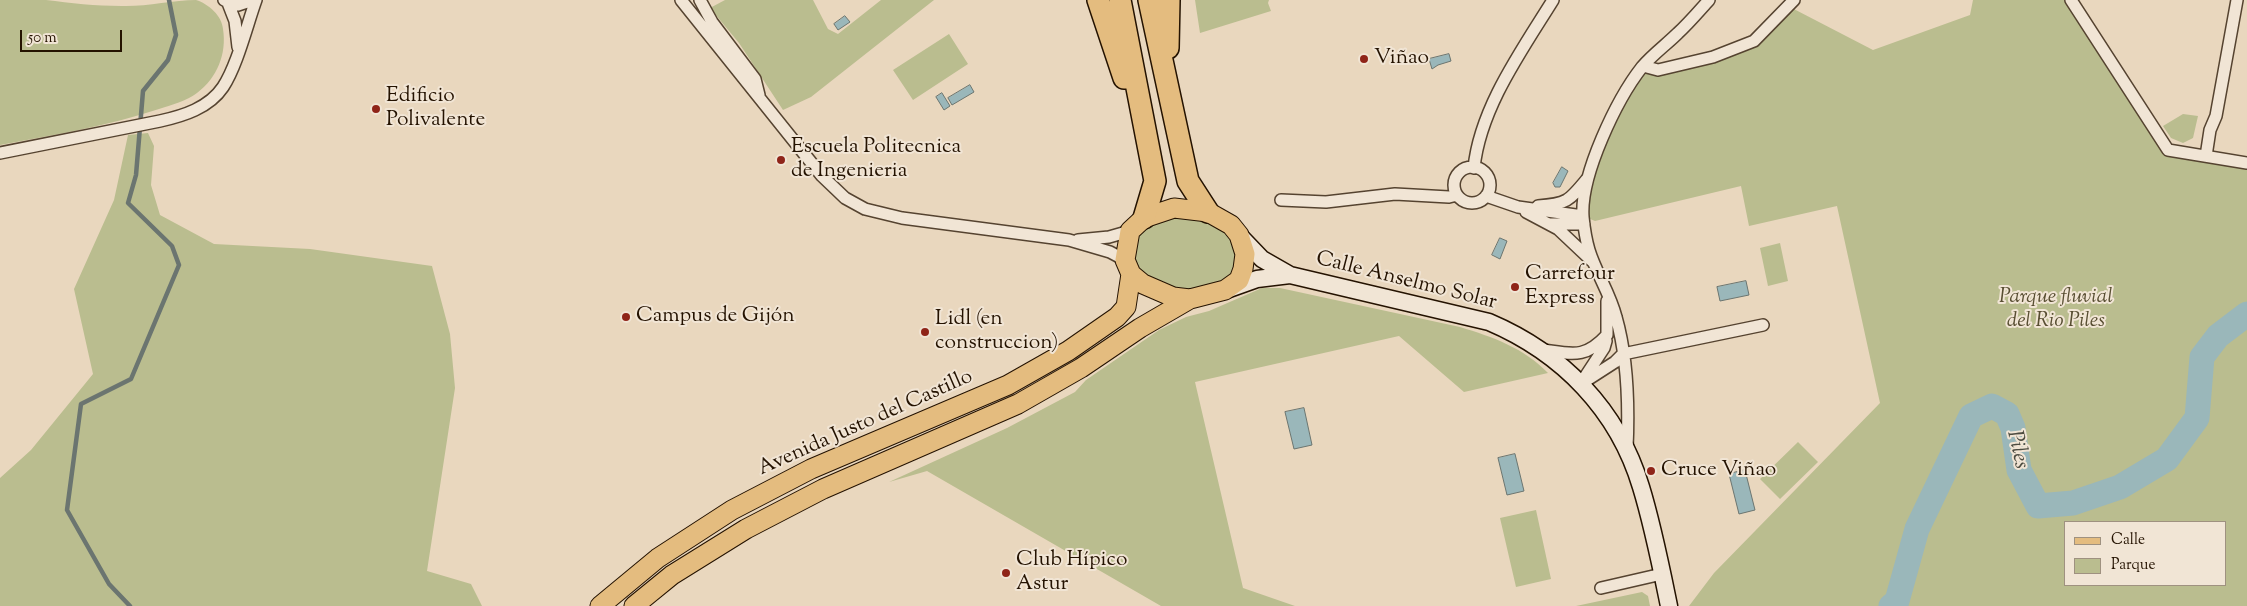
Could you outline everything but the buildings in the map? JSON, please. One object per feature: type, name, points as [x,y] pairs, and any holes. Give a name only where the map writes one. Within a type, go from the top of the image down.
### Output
[{"type":"highway","points":[[1098,0],[1123,75],[1146,131]]},
{"type":"highway","points":[[1120,0],[1155,181],[1137,225]]},
{"type":"highway","points":[[1149,0],[1188,181],[1208,212]]},
{"type":"highway","points":[[1168,91],[1169,0]]},
{"type":"main road","points":[[1174,208],[1208,212],[1231,225],[1239,236],[1244,254],[1244,268],[1239,280],[1225,290],[1190,299],[1156,292],[1143,284],[1128,267],[1137,225],[1174,208]]},
{"type":"main road","name":"Calle Anselmo Solar","points":[[1239,236],[1262,259],[1290,275],[1489,322],[1517,334],[1544,350],[1581,383],[1612,422],[1627,450],[1641,486],[1670,606]]},
{"type":"main road","name":"Avenida Justo del Castillo","points":[[600,606],[658,558],[732,510],[811,469],[1008,385],[1068,351],[1117,317],[1126,308],[1128,267]]},
{"type":"main road","name":"Calle Anselmo Solar","points":[[1225,290],[1257,279],[1290,275]]},
{"type":"main road","name":"Avenida Justo del Castillo","points":[[634,606],[672,575],[746,529],[824,489],[1018,404],[1081,368],[1140,328],[1190,299]]},
{"type":"street","points":[[226,2],[238,5],[255,0]]},
{"type":"street","points":[[0,153],[182,116],[202,106],[223,87],[238,51],[255,0]]},
{"type":"street","points":[[682,0],[822,176],[844,198],[865,210],[902,218],[1069,240],[1110,252],[1128,267]]},
{"type":"street","points":[[700,0],[712,22],[755,79],[760,99]]},
{"type":"street","points":[[1474,168],[1475,155],[1485,125],[1508,73],[1553,0]]},
{"type":"street","points":[[1627,450],[1628,412],[1623,354],[1616,317],[1606,286],[1589,250],[1584,220],[1590,176],[1610,121],[1643,66],[1683,29],[1709,0]]},
{"type":"street","points":[[2071,0],[2168,150],[2247,163]]},
{"type":"street","points":[[2206,156],[2210,130],[2216,116],[2237,0]]},
{"type":"street","points":[[226,2],[235,21],[238,51]]},
{"type":"street","points":[[1643,66],[1658,70],[1713,57],[1754,41],[1791,2]]},
{"type":"street","points":[[1474,168],[1482,170],[1489,179],[1490,187],[1486,196],[1478,202],[1472,203],[1464,201],[1458,195],[1454,183],[1461,171],[1474,168]]},
{"type":"street","points":[[1518,207],[1560,204],[1575,194],[1590,176]]},
{"type":"street","points":[[1281,200],[1311,203],[1395,194],[1449,197],[1458,195]]},
{"type":"street","points":[[1486,196],[1518,207],[1584,220]]},
{"type":"street","points":[[1518,207],[1558,229],[1596,265]]},
{"type":"street","points":[[1548,224],[1584,220]]},
{"type":"street","points":[[1069,240],[1109,237],[1137,225]]},
{"type":"street","points":[[1581,383],[1604,348],[1607,335],[1606,286]]},
{"type":"street","points":[[1581,383],[1615,362],[1623,354],[1763,325]]},
{"type":"street","points":[[1544,350],[1569,354],[1584,353],[1596,347],[1607,335]]},
{"type":"street","points":[[1601,588],[1662,574]]},
{"type":"green space","points":[[0,0],[46,0],[93,5],[130,6],[196,0],[210,8],[222,24],[224,38],[222,56],[210,80],[197,93],[184,101],[100,125],[0,145]]},
{"type":"green space","points":[[725,0],[813,0],[828,29],[838,34],[881,0],[934,0],[811,97],[783,110],[739,43],[710,8]]},
{"type":"green space","points":[[1195,0],[1269,0],[1268,3],[1271,11],[1200,33]]},
{"type":"green space","name":"Parque fluvial del Rio Piles","points":[[1973,0],[2064,0],[2165,152],[2247,166],[2247,606],[1689,606],[1714,573],[1880,403],[1837,206],[1749,226],[1741,186],[1595,221],[1583,216],[1594,160],[1643,66],[1658,70],[1754,41],[1788,6],[1873,50],[1970,15]]},
{"type":"green space","points":[[949,34],[968,64],[913,100],[893,70]]},
{"type":"green space","points":[[2183,114],[2198,116],[2193,138],[2183,143],[2171,138],[2163,126]]},
{"type":"green space","points":[[148,133],[154,146],[151,185],[160,215],[214,244],[310,249],[432,266],[450,334],[455,388],[427,571],[471,584],[482,606],[0,606],[0,478],[31,450],[93,374],[74,289],[114,200],[128,135]]},
{"type":"green space","points":[[1174,208],[1231,225],[1243,269],[1208,296],[1143,284],[1126,247],[1130,231]]},
{"type":"green space","points":[[1780,243],[1788,281],[1768,286],[1760,248]]},
{"type":"green space","points":[[1262,288],[1280,288],[1460,327],[1507,344],[1539,364],[1548,373],[1464,392],[1399,336],[1195,382],[1243,588],[1295,606],[1161,606],[927,471],[889,482],[1007,428],[1075,392],[1086,380],[1159,330],[1186,317],[1209,311]]},
{"type":"green space","points":[[1798,442],[1818,462],[1780,499],[1760,479]]},
{"type":"green space","points":[[1536,510],[1551,579],[1516,587],[1500,518]]},
{"type":"green space","points":[[1642,592],[1648,596],[1650,606],[1576,606]]},
{"type":"water","points":[[845,16],[850,22],[838,30],[834,24]]},
{"type":"water","points":[[1449,54],[1451,61],[1432,69],[1429,59]]},
{"type":"water","points":[[970,85],[974,92],[952,105],[948,98]]},
{"type":"water","points":[[942,93],[950,106],[944,110],[936,97]]},
{"type":"water","points":[[1562,167],[1568,171],[1560,187],[1555,187],[1553,183]]},
{"type":"water","points":[[1500,238],[1507,241],[1500,259],[1492,255]]},
{"type":"water","points":[[1746,281],[1749,295],[1720,301],[1717,287]]},
{"type":"water","points":[[1304,408],[1312,445],[1294,449],[1285,412]]},
{"type":"water","points":[[1515,454],[1524,491],[1507,495],[1498,458]]},
{"type":"water","points":[[1745,470],[1755,510],[1739,514],[1729,474]]},
{"type":"waterway","points":[[130,606],[109,584],[67,510],[81,404],[131,379],[179,265],[172,246],[128,203],[136,175],[143,91],[168,60],[176,35],[169,0]]},
{"type":"waterway","name":"Piles","points":[[1891,606],[1897,601],[1917,529],[1971,416],[1992,406],[2007,414],[2013,428],[2019,470],[2038,506],[2073,503],[2120,487],[2167,459],[2197,418],[2202,357],[2218,336],[2247,314]]},
{"type":"place","name":"Viñao","points":[[1364,59]]},
{"type":"place","name":"Edificio Polivalente","points":[[376,109]]},
{"type":"place","name":"Escuela Politecnica de Ingenieria","points":[[781,160]]},
{"type":"place","name":"Carrefour Express","points":[[1515,287]]},
{"type":"place","name":"Campus de Gijón","points":[[626,317]]},
{"type":"place","name":"Lidl (en construccion)","points":[[925,332]]},
{"type":"place","name":"Cruce Viñao","points":[[1651,471]]},
{"type":"place","name":"Club Hípico Astur","points":[[1006,573]]}]
